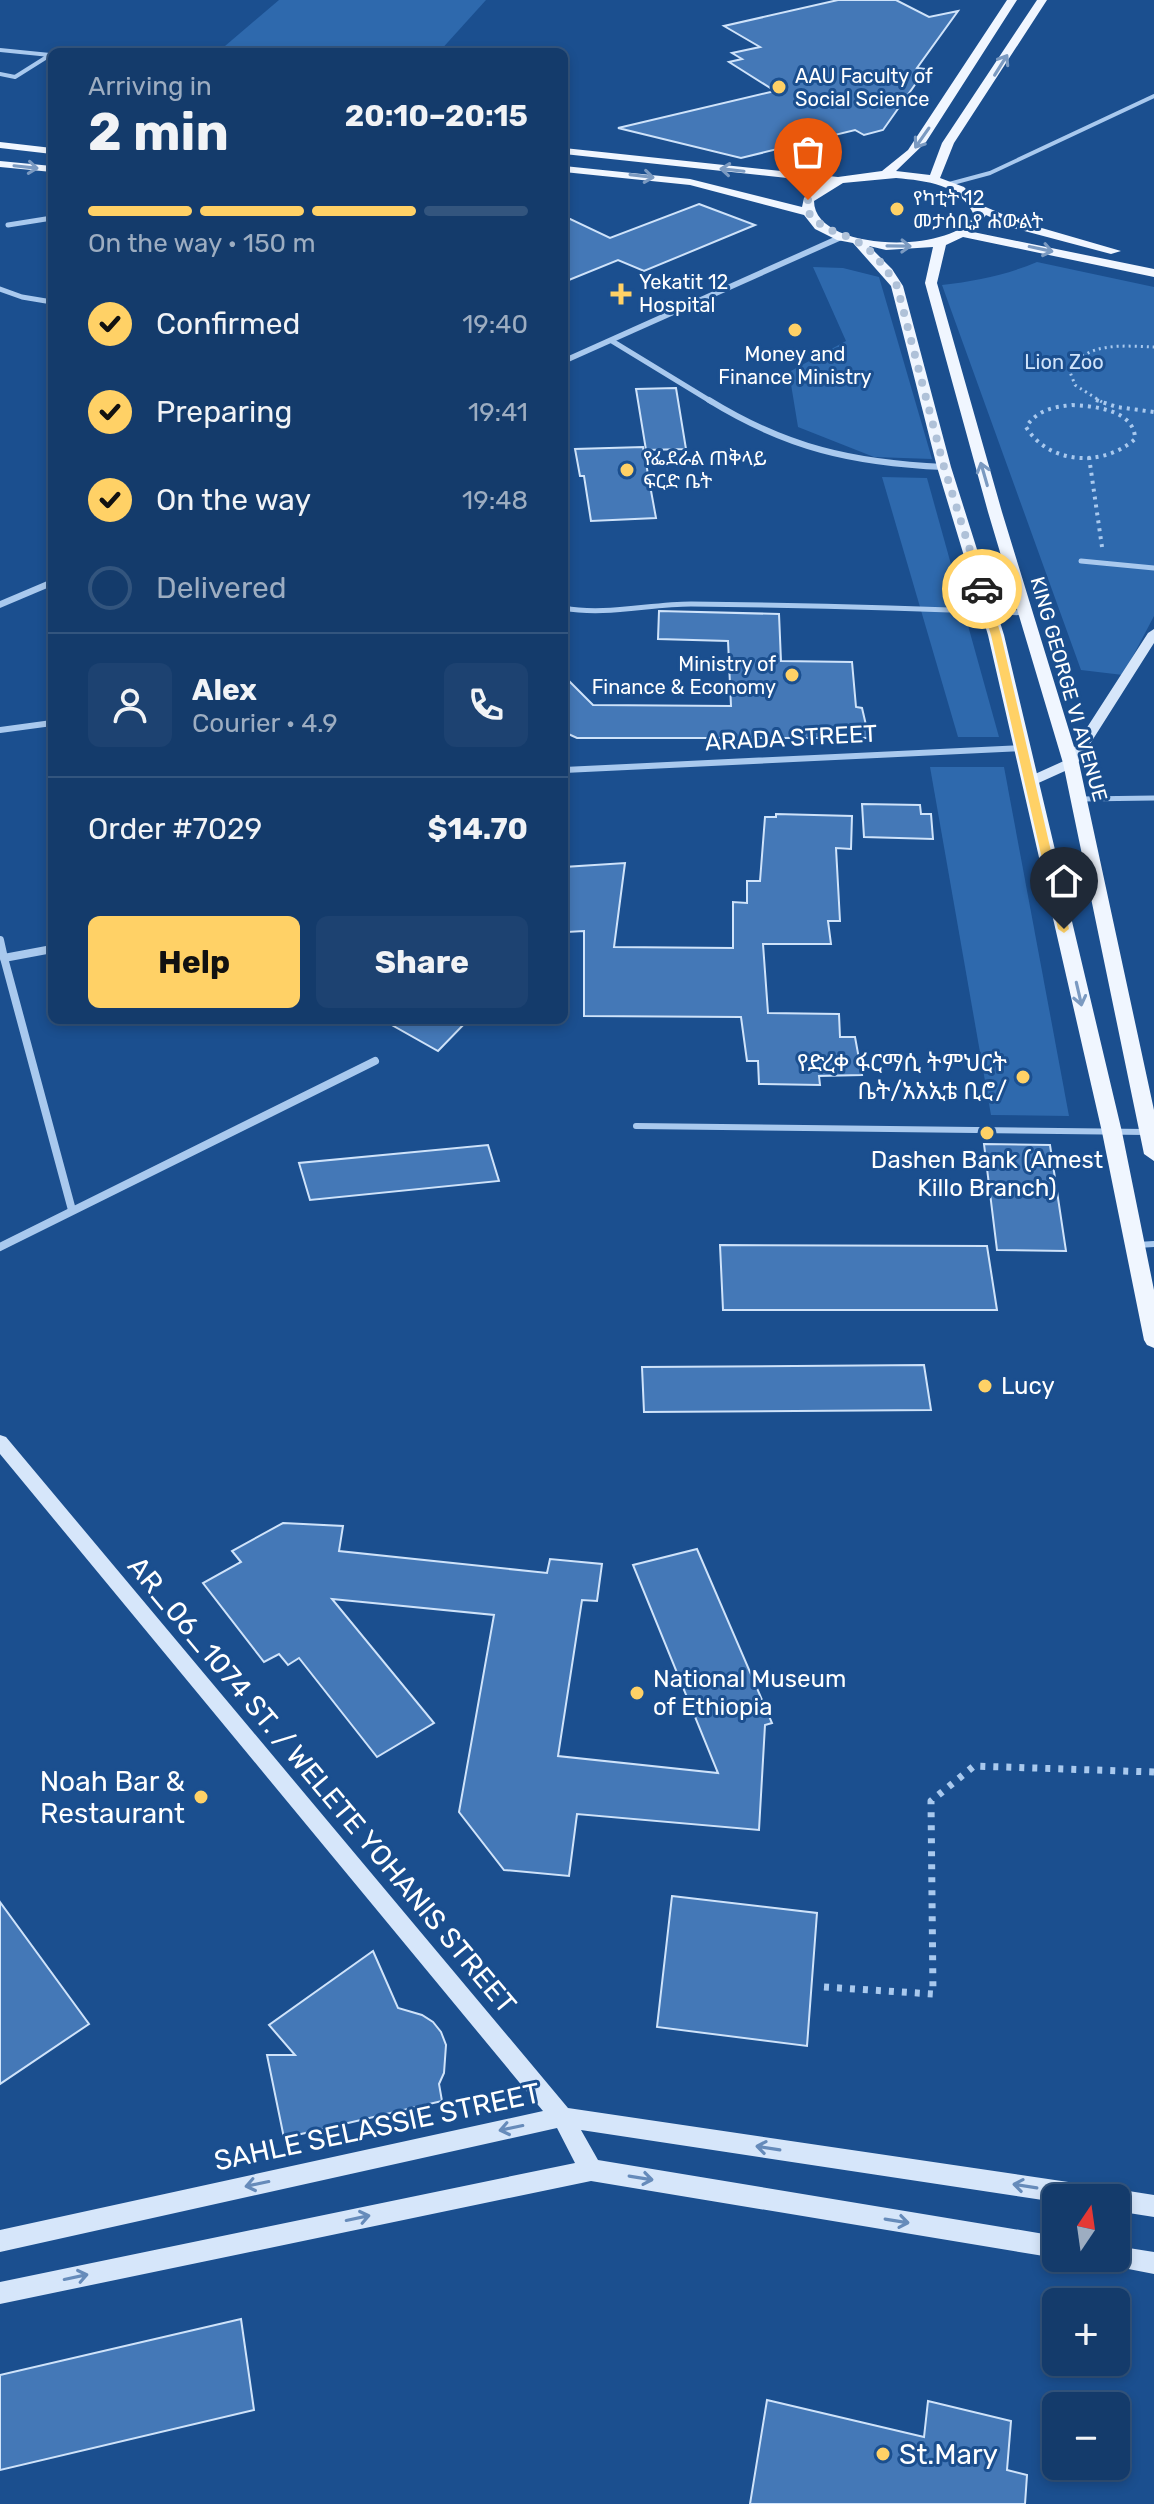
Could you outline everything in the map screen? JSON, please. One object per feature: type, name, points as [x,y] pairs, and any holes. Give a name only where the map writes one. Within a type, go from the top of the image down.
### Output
[{"type":"main road","points":[[886,173],[912,152],[1012,0]]},
{"type":"main road","points":[[934,179],[948,143],[1042,0]]},
{"type":"main road","points":[[957,86],[986,89]]},
{"type":"main road","points":[[0,145],[48,151]]},
{"type":"main road","points":[[568,151],[838,180],[886,173],[934,179],[964,191],[979,208],[1052,236],[1154,259]]},
{"type":"main road","points":[[0,164],[48,169]]},
{"type":"main road","points":[[568,169],[690,182],[808,212],[819,226],[841,237],[886,246],[940,243],[964,234],[978,221],[979,208]]},
{"type":"main road","points":[[808,212],[808,200],[819,189],[838,180]]},
{"type":"main road","points":[[964,234],[1154,273]]},
{"type":"main road","name":"KING GEORGE VI AVENUE","points":[[858,242],[888,272],[897,286],[944,467],[977,514],[1026,613],[1071,763],[1154,1154]]},
{"type":"main road","name":"KING GEORGE VI AVENUE","points":[[940,243],[931,283],[977,514],[989,613],[1112,1132],[1154,1340]]},
{"type":"main road","points":[[1029,782],[1071,763],[1154,633]]},
{"type":"main road","name":"AR_06_1074 ST. / WELETE YOHANIS STREET","points":[[0,1442],[562,2117],[591,2170]]},
{"type":"main road","name":"SAHLE SELASSIE STREET","points":[[0,2241],[562,2117],[1042,2189]]},
{"type":"main road","points":[[0,2293],[591,2170],[1042,2245]]},
{"type":"main road","points":[[1130,2202],[1154,2206]]},
{"type":"main road","points":[[1130,2259],[1154,2263]]},
{"type":"street","points":[[8,225],[48,219]]},
{"type":"street","points":[[568,359],[841,237]]},
{"type":"street","points":[[0,289],[48,301]]},
{"type":"street","points":[[612,341],[750,425],[792,441],[881,465],[944,467]]},
{"type":"street","points":[[0,605],[48,584]]},
{"type":"street","points":[[0,730],[48,724]]},
{"type":"street","name":"ARADA STREET","points":[[568,767],[1021,748]]},
{"type":"street","points":[[0,940],[72,1210]]},
{"type":"street","points":[[4,958],[48,950]]},
{"type":"street","points":[[0,1247],[375,1061]]},
{"type":"lane","points":[[0,50],[48,55]]},
{"type":"lane","points":[[0,74],[15,77],[48,56]]},
{"type":"lane","points":[[949,184],[990,173],[1154,96]]},
{"type":"lane","points":[[1081,561],[1154,568]]},
{"type":"lane","points":[[568,609],[580,611],[657,604],[856,605],[1026,613]]},
{"type":"lane","points":[[1078,799],[1154,798]]},
{"type":"lane","points":[[636,1126],[1150,1132]]},
{"type":"lane","points":[[1134,1245],[1154,1244]]},
{"type":"path","points":[[1154,347],[1113,346],[1093,350],[1078,357],[1069,366],[1068,377],[1074,388],[1088,398],[1108,406],[1154,412]]},
{"type":"path","points":[[1072,405],[1100,409],[1130,423],[1135,431],[1135,439],[1119,452],[1089,457],[1070,456],[1045,448],[1029,436],[1026,427],[1030,418],[1054,407],[1072,405]]},
{"type":"path","points":[[1100,409],[1108,406]]},
{"type":"path","points":[[1089,457],[1104,563]]},
{"type":"path","points":[[824,1987],[933,1994],[931,1801],[974,1766],[1154,1772]]},
{"type":"green space","points":[[279,0],[486,0],[443,48],[223,48]]},
{"type":"green space","name":"Lion Zoo","points":[[1037,262],[1154,287],[1154,616],[1123,675],[1081,670],[942,285],[991,277]]},
{"type":"green space","points":[[813,267],[843,268],[879,277],[932,459],[874,457],[798,427],[789,372],[846,341]]},
{"type":"green space","points":[[882,477],[927,478],[999,737],[958,737]]},
{"type":"green space","points":[[930,767],[1004,767],[1069,1116],[991,1115]]},
{"type":"building","points":[[838,0],[896,0],[929,17],[958,11],[917,68],[926,69],[883,130],[864,135],[855,130],[741,158],[618,128],[775,91],[729,62],[742,59],[732,53],[760,47],[724,26]]},
{"type":"building","name":"Yekatit 12 Hospital","points":[[699,204],[755,225],[644,271],[618,260],[568,280],[568,218],[610,238]]},
{"type":"building","points":[[676,388],[686,449],[646,450],[636,389]]},
{"type":"building","points":[[643,447],[656,518],[591,521],[584,476],[580,476],[575,449]]},
{"type":"building","points":[[659,611],[779,614],[781,661],[852,662],[856,707],[862,708],[869,738],[577,738],[568,734],[568,680],[593,705],[731,706],[728,641],[658,639]]},
{"type":"building","points":[[862,804],[920,805],[921,814],[931,814],[933,839],[864,837]]},
{"type":"building","points":[[776,814],[852,816],[851,849],[836,848],[840,921],[828,921],[831,944],[763,944],[768,1013],[839,1014],[840,1037],[855,1037],[862,1075],[819,1076],[820,1085],[759,1084],[758,1061],[747,1061],[741,1017],[584,1016],[584,931],[568,932],[568,867],[625,863],[614,947],[733,948],[733,902],[747,903],[747,881],[760,881],[765,817],[776,817]]},
{"type":"building","points":[[390,1024],[464,1024],[438,1051]]},
{"type":"building","points":[[984,1144],[1050,1145],[1066,1251],[997,1250]]},
{"type":"building","points":[[488,1145],[499,1181],[310,1200],[299,1163]]},
{"type":"building","points":[[720,1245],[987,1246],[997,1310],[723,1310]]},
{"type":"building","points":[[924,1365],[931,1410],[644,1412],[642,1367]]},
{"type":"building","points":[[283,1523],[343,1526],[339,1551],[547,1573],[550,1559],[602,1564],[597,1601],[582,1600],[558,1756],[718,1773],[633,1565],[697,1549],[772,1723],[765,1725],[759,1830],[577,1814],[569,1876],[504,1870],[459,1812],[494,1615],[332,1599],[434,1723],[377,1757],[299,1658],[288,1665],[279,1654],[264,1662],[203,1583],[241,1562],[232,1551]]},
{"type":"building","points":[[672,1896],[817,1913],[807,2046],[657,2027]]},
{"type":"building","points":[[0,1902],[89,2024],[0,2084]]},
{"type":"building","points":[[373,1951],[398,2008],[422,2015],[441,2032],[446,2045],[444,2073],[439,2084],[442,2101],[284,2138],[267,2055],[295,2055],[269,2025]]},
{"type":"building","points":[[241,2319],[254,2410],[0,2470],[0,2375]]},
{"type":"building","name":"St.Mary","points":[[767,2400],[924,2437],[928,2401],[1011,2421],[1007,2470],[1027,2475],[1025,2504],[750,2504]]},
{"type":"way so far","points":[[808,200],[808,212],[819,226],[858,242],[888,272],[897,286],[944,467],[982,589]]},
{"type":"place","name":"AAU Faculty of Social Science","points":[[779,87]]},
{"type":"place","name":"የካቲት 12 መታሰቢያ ሐውልት","points":[[897,209]]},
{"type":"place","name":"Yekatit 12 Hospital","points":[[621,294]]},
{"type":"place","name":"Money and Finance Ministry","points":[[795,330]]},
{"type":"place","name":"የፌደራል ጠቅላይ ፍርድ ቤት","points":[[627,470]]},
{"type":"place","name":"Ministry of Finance & Economy","points":[[792,675]]},
{"type":"place","name":"የድረቀ ፋርማሲ ትምህርት ቤት/አአኢቴ ቢሮ/","points":[[1023,1077]]},
{"type":"place","name":"Dashen Bank (Amest Killo Branch)","points":[[987,1133]]},
{"type":"place","name":"Lucy","points":[[985,1386]]},
{"type":"place","name":"National Museum of Ethiopia","points":[[637,1693]]},
{"type":"place","name":"Noah Bar & Restaurant","points":[[201,1797]]},
{"type":"place","name":"St.Mary","points":[[883,2454]]},
{"type":"route","points":[[982,589],[996,635],[1064,929]]}]
